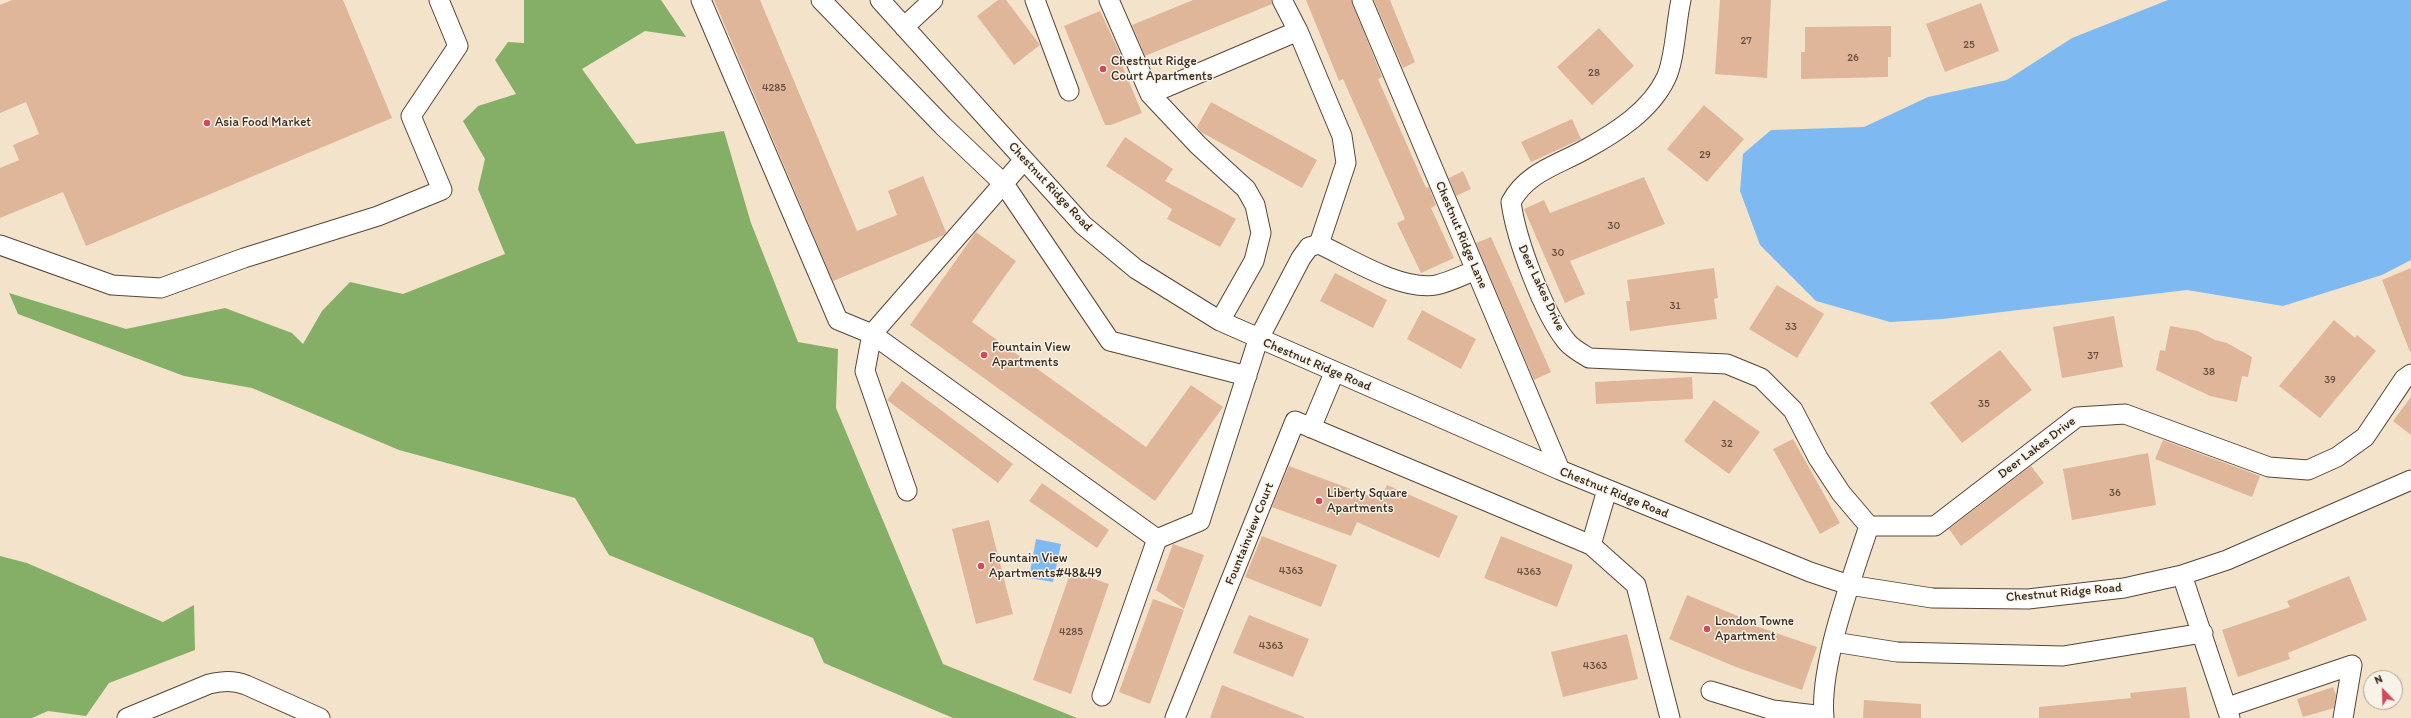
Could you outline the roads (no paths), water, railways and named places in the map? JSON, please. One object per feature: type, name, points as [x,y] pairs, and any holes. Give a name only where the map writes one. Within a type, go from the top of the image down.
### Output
[{"type":"street","points":[[0,245],[112,285],[161,288],[244,258],[378,216],[442,190],[411,116],[458,46],[439,0]]},
{"type":"street","points":[[701,0],[838,320],[872,334],[1157,539]]},
{"type":"street","points":[[821,0],[943,126],[1004,184],[1110,341],[1247,376]]},
{"type":"street","name":"Chestnut Ridge Road","points":[[880,0],[1083,224],[1136,269],[1220,321],[1258,340],[1607,490],[1810,572],[1850,586],[1932,598],[2028,599],[2124,588],[2182,575],[2227,560],[2411,480]]},
{"type":"street","points":[[904,27],[933,0]]},
{"type":"street","points":[[1035,0],[1069,91]]},
{"type":"street","points":[[1109,0],[1150,94],[1198,145],[1246,189],[1260,218],[1261,232],[1254,261],[1220,321]]},
{"type":"street","points":[[1282,0],[1298,31],[1342,136],[1346,150],[1346,163],[1319,244]]},
{"type":"street","name":"Chestnut Ridge Lane","points":[[1362,0],[1560,470]]},
{"type":"street","name":"Deer Lakes Drive","points":[[1680,0],[1667,77],[1653,98],[1636,117],[1587,149],[1535,175],[1518,188],[1511,202],[1520,244],[1555,324],[1566,342],[1589,358],[1728,364],[1762,378],[1793,410],[1818,458],[1841,493],[1869,526],[1935,526],[2077,416],[2125,414],[2269,467],[2308,470],[2337,457],[2365,437],[2404,379],[2411,374]]},
{"type":"street","points":[[1150,94],[1298,31]]},
{"type":"street","points":[[907,491],[865,371],[872,334],[1024,160]]},
{"type":"street","points":[[1102,696],[1157,539],[1200,521],[1258,340],[1301,258],[1309,247],[1319,244],[1397,280],[1417,286],[1435,285],[1476,270]]},
{"type":"street","points":[[1334,373],[1311,428],[1591,545],[1636,585],[1670,718]]},
{"type":"street","name":"Fountainview Court","points":[[1175,718],[1295,421],[1311,428]]},
{"type":"street","points":[[1591,545],[1607,490]]},
{"type":"street","points":[[1711,691],[1773,710],[1824,717],[1822,700],[1834,642],[1869,526]]},
{"type":"street","points":[[2182,575],[2229,713],[2352,665],[2343,718]]},
{"type":"street","points":[[1834,642],[1897,652],[2063,656],[2203,633]]},
{"type":"street","points":[[127,718],[209,684],[222,681],[234,681],[246,685],[320,718]]},
{"type":"water","points":[[2168,0],[2411,0],[2411,260],[2382,275],[2283,306],[2187,290],[1943,319],[1890,322],[1816,301],[1760,245],[1740,191],[1743,154],[1771,130],[1864,127],[1928,97],[2007,80],[2072,38]]},
{"type":"water","points":[[1036,539],[1061,544],[1053,582],[1029,578]]},
{"type":"place","name":"Chestnut Ridge Court Apartments","points":[[1103,69]]},
{"type":"place","name":"Asia Food Market","points":[[207,123]]},
{"type":"place","name":"Fountain View Apartments","points":[[984,355]]},
{"type":"place","name":"Liberty Square Apartments","points":[[1319,501]]},
{"type":"place","name":"Fountain View Apartments#48&49","points":[[981,566]]},
{"type":"place","name":"London Towne Apartment","points":[[1707,629]]}]
